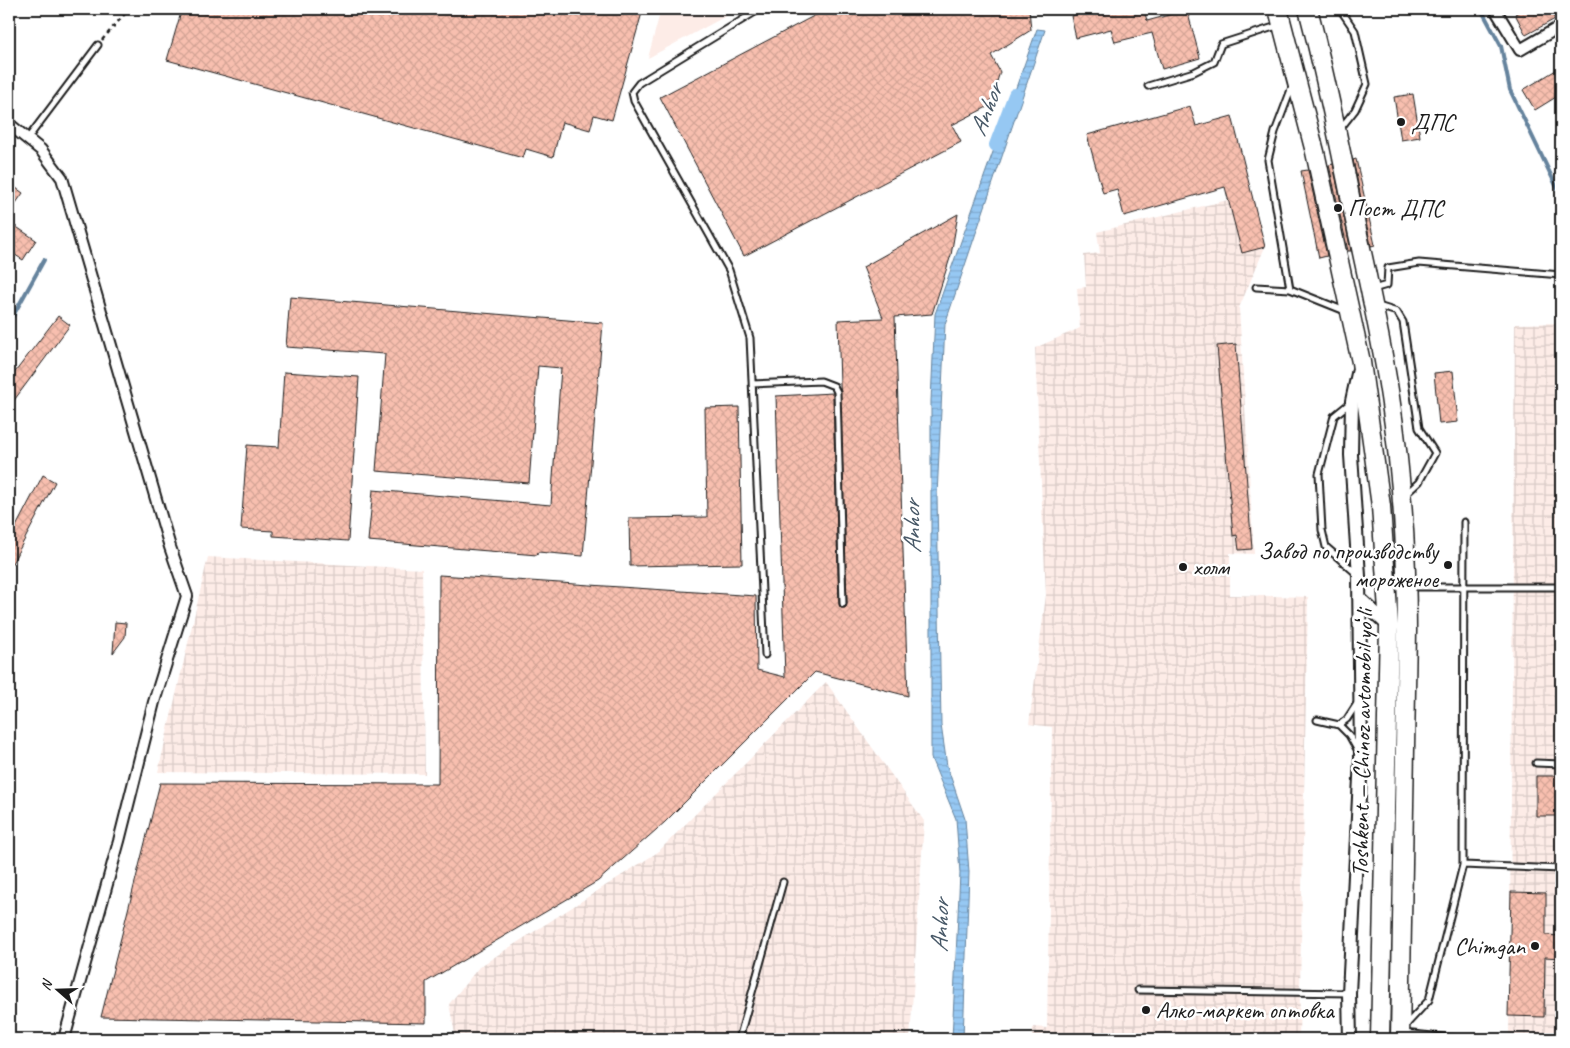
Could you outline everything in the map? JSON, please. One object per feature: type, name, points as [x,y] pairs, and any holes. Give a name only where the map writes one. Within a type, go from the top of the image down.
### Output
[{"type":"highway","name":"Toshkent — Chinoz avtomobil yoʻli","points":[[1308,9],[1321,57],[1371,298],[1390,397],[1402,497],[1407,587],[1400,1036]]},
{"type":"highway","name":"Toshkent — Chinoz avtomobil yoʻli","points":[[1281,17],[1297,78],[1361,362],[1381,506],[1389,626],[1380,1039]]},
{"type":"street","points":[[1495,9],[1520,50],[1561,26]]},
{"type":"street","points":[[10,125],[41,150],[62,178],[186,596],[154,702],[119,842],[64,1039]]},
{"type":"street","points":[[1350,1039],[1348,993],[1361,758],[1359,576],[1351,455],[1352,401],[1361,362]]},
{"type":"street","points":[[1359,598],[1389,626]]},
{"type":"lane","points":[[760,9],[639,83],[632,92],[634,101],[729,270],[750,338],[765,655]]},
{"type":"lane","points":[[1337,133],[1355,110],[1366,84],[1354,31],[1340,9]]},
{"type":"lane","points":[[1148,86],[1194,72],[1214,62],[1221,44],[1281,17]]},
{"type":"lane","points":[[28,138],[98,45]]},
{"type":"lane","points":[[1290,289],[1268,160],[1275,132],[1297,78]]},
{"type":"lane","points":[[1402,497],[1419,482],[1435,453],[1419,428],[1403,322],[1397,312],[1371,298],[1387,285],[1388,268],[1419,263],[1561,275]]},
{"type":"lane","points":[[1256,287],[1290,289],[1350,313]]},
{"type":"lane","points":[[752,384],[821,381],[834,386],[837,392],[843,604]]},
{"type":"lane","points":[[1352,401],[1334,416],[1318,474],[1322,530],[1326,547],[1359,576]]},
{"type":"lane","points":[[1400,1036],[1429,1000],[1463,864],[1465,702],[1462,585],[1464,522]]},
{"type":"lane","points":[[1407,587],[1462,585],[1561,587]]},
{"type":"lane","points":[[1339,725],[1354,711],[1360,698]]},
{"type":"lane","points":[[1317,720],[1339,725],[1350,735],[1361,758]]},
{"type":"lane","points":[[1536,763],[1561,764]]},
{"type":"lane","points":[[1463,864],[1561,869]]},
{"type":"lane","points":[[739,1039],[782,882]]},
{"type":"lane","points":[[1138,990],[1348,993]]},
{"type":"lane","points":[[1400,1036],[1462,1039]]},
{"type":"path","points":[[98,45],[129,9]]},
{"type":"path","points":[[10,125],[13,109],[11,88]]},
{"type":"shaded area","points":[[661,9],[739,9],[648,58]]},
{"type":"shaded area","points":[[1252,194],[1265,247],[1239,308],[1254,554],[1230,553],[1230,595],[1308,597],[1299,1039],[1032,1039],[1033,1027],[1047,1028],[1052,727],[1029,724],[1046,595],[1035,348],[1080,328],[1077,288],[1086,287],[1084,255],[1100,253],[1097,232]]},
{"type":"shaded area","points":[[1561,323],[1561,1039],[1509,1039],[1515,324]]},
{"type":"shaded area","points":[[208,557],[422,569],[425,774],[158,772]]},
{"type":"shaded area","points":[[826,682],[924,821],[910,1039],[456,1039],[449,1004],[479,967],[658,852]]},
{"type":"water","points":[[1037,29],[1045,30],[945,324],[937,496],[941,725],[947,766],[965,819],[969,872],[963,1039],[952,1039],[960,873],[956,819],[931,758],[931,401],[935,314]]},
{"type":"building","points":[[182,9],[643,9],[612,120],[594,115],[590,130],[562,122],[553,157],[526,149],[523,158],[167,60]]},
{"type":"building","points":[[827,9],[1029,9],[1031,30],[991,55],[1000,72],[989,106],[952,125],[961,142],[744,256],[660,97]]},
{"type":"building","points":[[1084,9],[1144,9],[1147,21],[1187,10],[1200,58],[1162,69],[1152,33],[1115,42],[1111,29],[1076,38],[1071,16],[1085,12]]},
{"type":"building","points":[[1524,9],[1549,9],[1555,19],[1526,35],[1515,14]]},
{"type":"building","points":[[1561,67],[1561,94],[1535,110],[1523,90]]},
{"type":"building","points":[[1413,94],[1420,137],[1401,140],[1394,97]]},
{"type":"building","points":[[1190,106],[1196,126],[1232,116],[1265,247],[1242,253],[1225,187],[1124,216],[1117,189],[1103,193],[1087,135]]},
{"type":"building","points":[[1356,159],[1375,245],[1371,246],[1353,160]]},
{"type":"building","points":[[1333,164],[1351,251],[1348,251],[1329,165]]},
{"type":"building","points":[[1308,170],[1327,256],[1319,258],[1301,171]]},
{"type":"building","points":[[9,183],[23,193],[9,213]]},
{"type":"building","points":[[958,214],[951,255],[932,314],[895,317],[908,696],[815,672],[665,822],[598,881],[426,982],[426,1023],[101,1017],[160,783],[438,784],[439,575],[756,596],[757,670],[785,677],[776,396],[833,393],[839,604],[841,608],[845,608],[847,604],[838,320],[883,318],[863,267]]},
{"type":"building","points":[[9,222],[36,240],[23,260],[9,251]]},
{"type":"building","points":[[290,297],[603,323],[583,556],[538,552],[537,555],[368,541],[373,490],[551,505],[561,368],[538,366],[529,483],[376,471],[385,354],[286,347]]},
{"type":"building","points":[[58,316],[70,325],[9,407],[9,380]]},
{"type":"building","points":[[1236,344],[1252,549],[1239,550],[1237,535],[1233,536],[1217,346]]},
{"type":"building","points":[[1453,371],[1458,422],[1439,424],[1434,373]]},
{"type":"building","points":[[284,372],[359,377],[348,541],[273,536],[273,531],[241,529],[247,445],[279,447]]},
{"type":"building","points":[[739,407],[742,564],[630,566],[629,518],[707,517],[705,408]]},
{"type":"building","points":[[43,475],[55,482],[9,569],[9,540]]},
{"type":"building","points":[[115,622],[126,623],[125,637],[113,653]]},
{"type":"building","points":[[1536,776],[1561,776],[1561,816],[1536,816]]},
{"type":"building","name":"Chimgan","points":[[1511,892],[1546,893],[1546,935],[1561,936],[1561,958],[1545,957],[1544,1017],[1508,1016]]},
{"type":"waterway","name":"Anhor","points":[[1481,9],[1501,46],[1510,90],[1561,196]]},
{"type":"waterway","name":"Anhor","points":[[996,145],[1015,95]]},
{"type":"waterway","points":[[9,323],[44,260]]},
{"type":"place","name":"ДПС","points":[[1401,122]]},
{"type":"place","name":"Пост ДПС","points":[[1338,208]]},
{"type":"place","name":"Завод по производству мороженое","points":[[1448,565]]},
{"type":"place","name":"холм","points":[[1183,567]]},
{"type":"place","name":"Chimgan","points":[[1535,946]]},
{"type":"place","name":"Алко-маркет оптовка","points":[[1146,1010]]}]
